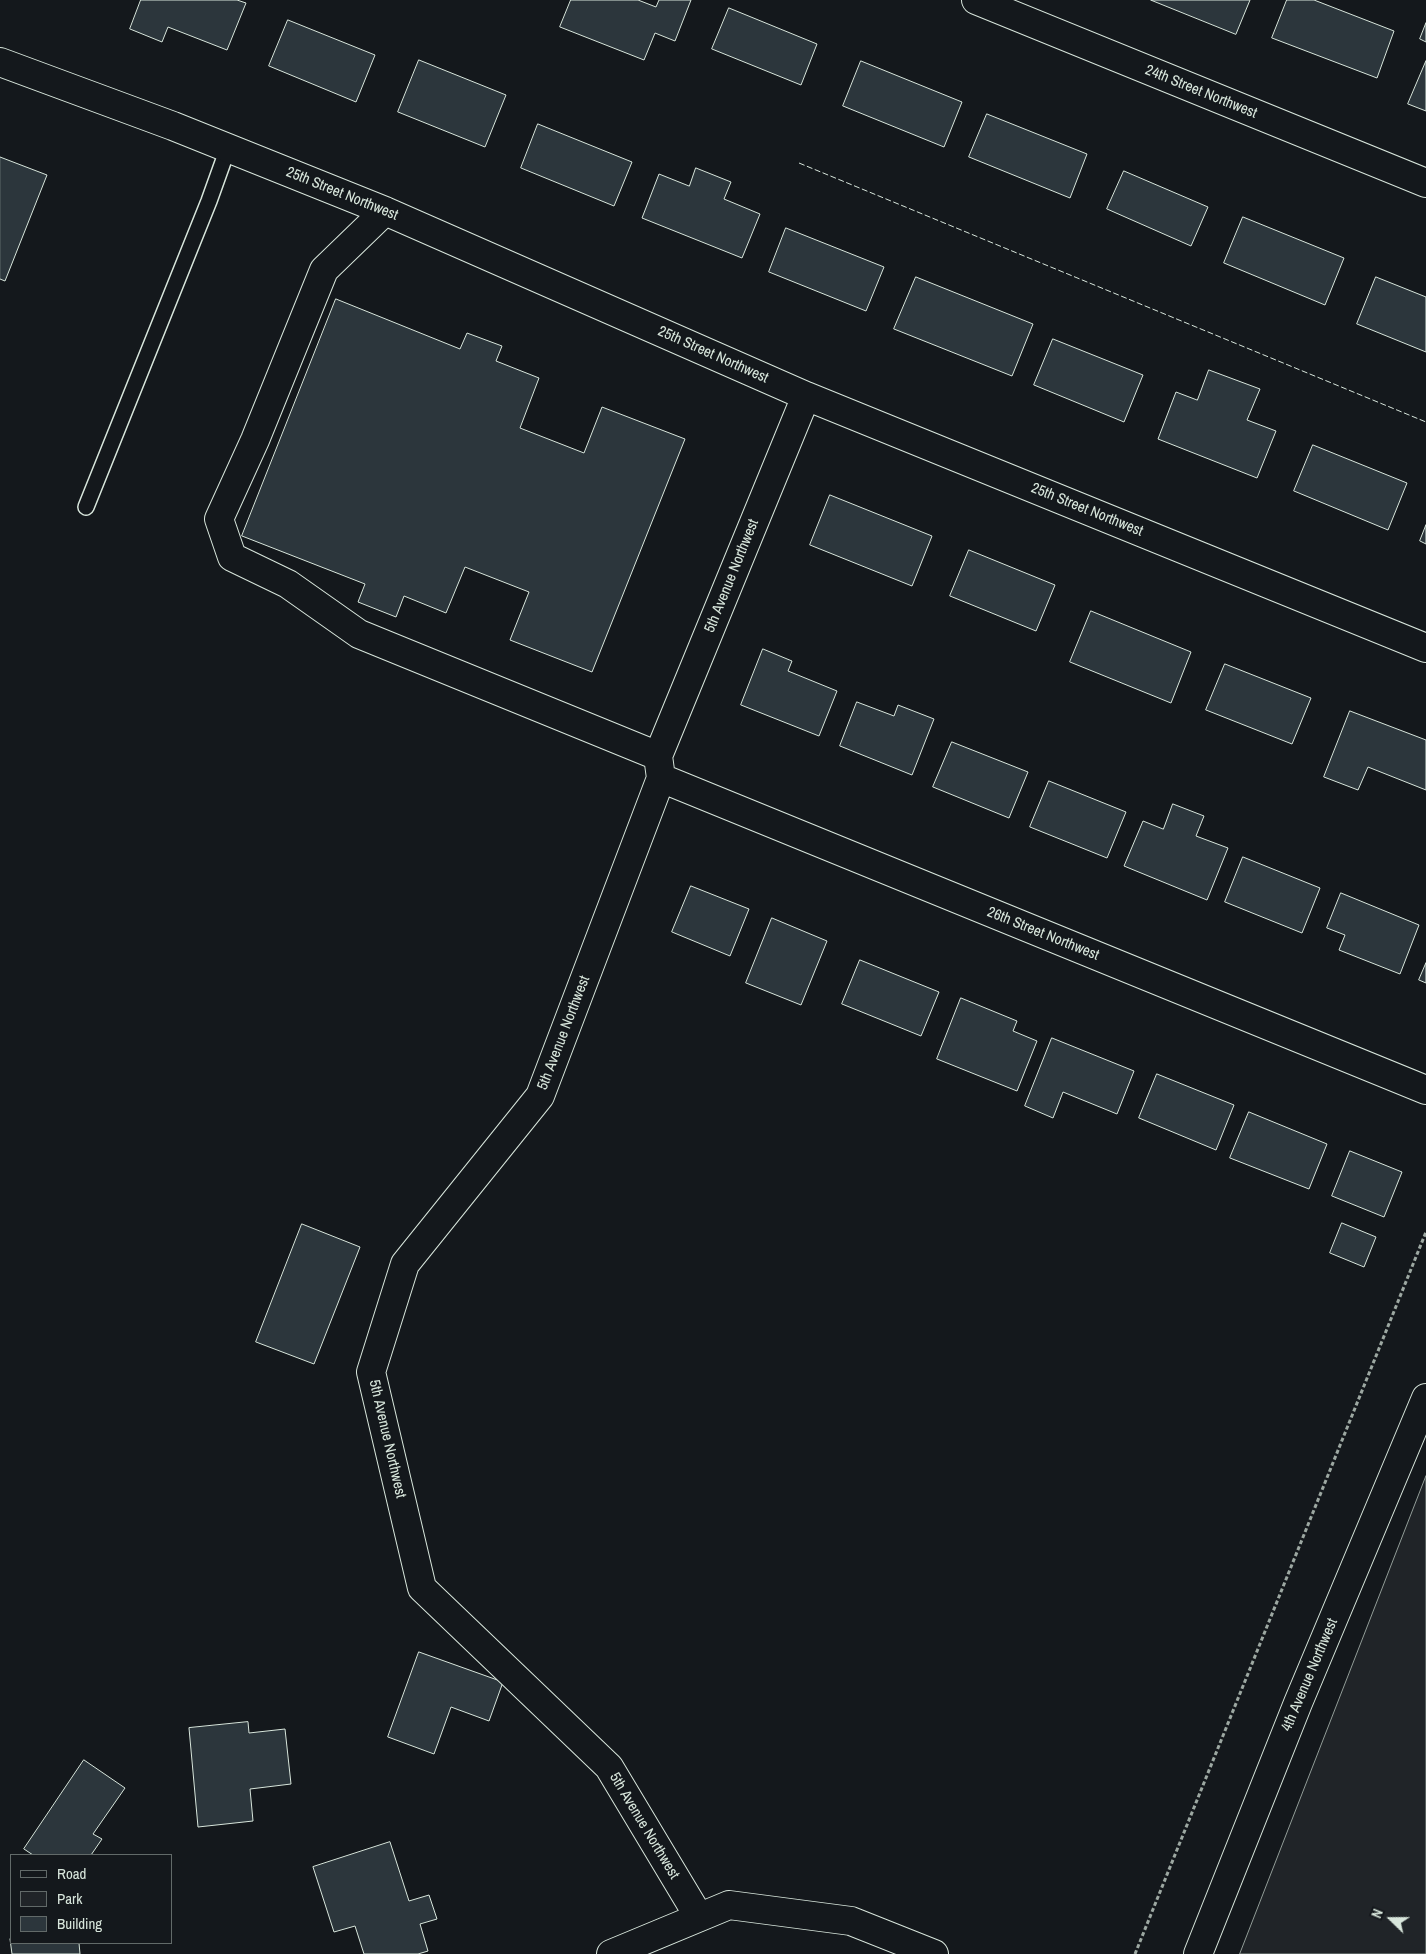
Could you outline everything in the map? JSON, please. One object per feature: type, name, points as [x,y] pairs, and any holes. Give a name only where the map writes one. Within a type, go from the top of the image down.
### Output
[{"type":"street","name":"24th Street Northwest","points":[[976,0],[1426,183]]},
{"type":"street","name":"25th Street Northwest","points":[[0,62],[173,126],[385,211],[806,396],[1426,648]]},
{"type":"street","name":"26th Street Northwest","points":[[385,211],[324,270],[255,440],[219,519],[232,557],[288,584],[359,634],[659,767],[1426,1090]]},
{"type":"street","name":"5th Avenue Northwest","points":[[700,1917],[609,1767],[422,1588],[371,1372],[405,1264],[540,1096],[659,767],[806,396]]},
{"type":"street","name":"4th Avenue Northwest","points":[[1198,1954],[1298,1703],[1426,1398]]},
{"type":"street","points":[[611,1954],[728,1905],[851,1921],[934,1954]]},
{"type":"lane","points":[[86,507],[209,201],[228,148]]},
{"type":"path","points":[[1136,1954],[1426,1232]]},
{"type":"green space","points":[[1426,1476],[1426,1954],[1240,1954]]},
{"type":"building","points":[[141,0],[237,0],[246,3],[227,50],[168,27],[162,42],[130,29]]},
{"type":"building","points":[[571,0],[638,0],[656,7],[659,0],[691,0],[675,41],[655,33],[644,60],[560,27]]},
{"type":"building","points":[[1151,0],[1250,0],[1236,34]]},
{"type":"building","points":[[1287,0],[1314,0],[1394,31],[1377,78],[1272,38]]},
{"type":"building","points":[[729,8],[817,44],[801,85],[712,49]]},
{"type":"building","points":[[288,20],[375,55],[356,102],[269,66]]},
{"type":"building","points":[[1426,23],[1426,42],[1420,39]]},
{"type":"building","points":[[419,60],[506,95],[485,147],[398,112]]},
{"type":"building","points":[[861,61],[962,102],[944,147],[843,106]]},
{"type":"building","points":[[1426,61],[1426,111],[1408,104]]},
{"type":"building","points":[[987,114],[1087,154],[1070,198],[969,157]]},
{"type":"building","points":[[538,124],[632,162],[614,206],[521,168]]},
{"type":"building","points":[[0,157],[47,175],[5,281],[0,279]]},
{"type":"building","points":[[696,168],[731,182],[724,199],[760,214],[742,258],[642,218],[659,174],[689,186]]},
{"type":"building","points":[[1124,171],[1208,207],[1191,246],[1107,209]]},
{"type":"building","points":[[1243,217],[1344,258],[1325,305],[1224,263]]},
{"type":"building","points":[[786,228],[884,267],[866,311],[769,272]]},
{"type":"building","points":[[916,277],[1033,324],[1012,376],[894,329]]},
{"type":"building","points":[[1376,277],[1426,297],[1426,352],[1357,324]]},
{"type":"building","points":[[336,299],[460,349],[467,333],[502,346],[496,361],[539,378],[520,428],[584,453],[602,407],[685,439],[592,672],[510,640],[529,592],[465,567],[446,613],[404,596],[396,617],[358,602],[365,584],[242,536]]},
{"type":"building","points":[[1053,339],[1143,375],[1124,422],[1034,385]]},
{"type":"building","points":[[1209,370],[1260,389],[1247,420],[1276,431],[1257,478],[1158,439],[1176,392],[1197,400]]},
{"type":"building","points":[[1313,445],[1407,483],[1388,530],[1294,491]]},
{"type":"building","points":[[830,495],[932,536],[912,586],[810,545]]},
{"type":"building","points":[[1426,525],[1426,544],[1420,541]]},
{"type":"building","points":[[969,550],[1055,585],[1036,631],[950,596]]},
{"type":"building","points":[[1091,611],[1191,652],[1171,703],[1070,662]]},
{"type":"building","points":[[763,649],[792,661],[788,671],[837,691],[819,736],[741,705]]},
{"type":"building","points":[[1225,664],[1311,698],[1292,744],[1206,710]]},
{"type":"building","points":[[857,702],[894,716],[898,705],[934,719],[912,775],[840,746]]},
{"type":"building","points":[[1350,711],[1426,740],[1426,790],[1368,767],[1358,790],[1324,777]]},
{"type":"building","points":[[952,742],[1028,772],[1009,818],[933,787]]},
{"type":"building","points":[[1049,781],[1126,812],[1107,858],[1030,827]]},
{"type":"building","points":[[1173,804],[1204,816],[1196,836],[1228,848],[1207,900],[1124,866],[1143,821],[1163,829]]},
{"type":"building","points":[[1243,857],[1320,888],[1302,933],[1225,902]]},
{"type":"building","points":[[691,886],[749,909],[730,956],[672,932]]},
{"type":"building","points":[[1341,893],[1419,925],[1400,974],[1339,950],[1345,935],[1327,928]]},
{"type":"building","points":[[772,918],[827,941],[801,1005],[746,983]]},
{"type":"building","points":[[860,960],[939,992],[921,1036],[842,1004]]},
{"type":"building","points":[[1426,963],[1426,983],[1419,980]]},
{"type":"building","points":[[961,998],[1017,1021],[1013,1031],[1037,1041],[1017,1091],[937,1059]]},
{"type":"building","points":[[1052,1038],[1134,1071],[1117,1114],[1063,1092],[1053,1118],[1025,1106]]},
{"type":"building","points":[[1157,1074],[1234,1105],[1216,1150],[1139,1118]]},
{"type":"building","points":[[1249,1112],[1327,1144],[1309,1189],[1230,1158]]},
{"type":"building","points":[[1350,1151],[1402,1172],[1384,1217],[1332,1196]]},
{"type":"building","points":[[1342,1223],[1376,1237],[1364,1267],[1330,1253]]},
{"type":"building","points":[[302,1224],[360,1247],[314,1364],[256,1342]]},
{"type":"building","points":[[419,1652],[503,1682],[489,1721],[451,1707],[434,1754],[388,1737]]},
{"type":"building","points":[[248,1722],[249,1733],[285,1729],[291,1784],[250,1789],[253,1821],[198,1827],[189,1728]]},
{"type":"building","points":[[84,1760],[125,1788],[93,1834],[102,1839],[92,1854],[32,1854],[24,1849]]},
{"type":"building","points":[[390,1842],[409,1901],[429,1895],[437,1919],[420,1924],[428,1951],[418,1954],[364,1954],[355,1926],[334,1932],[313,1867]]},
{"type":"building","points":[[11,1944],[79,1944],[80,1954],[12,1954]]},
{"type":"fence","points":[[799,163],[1426,422]]}]
